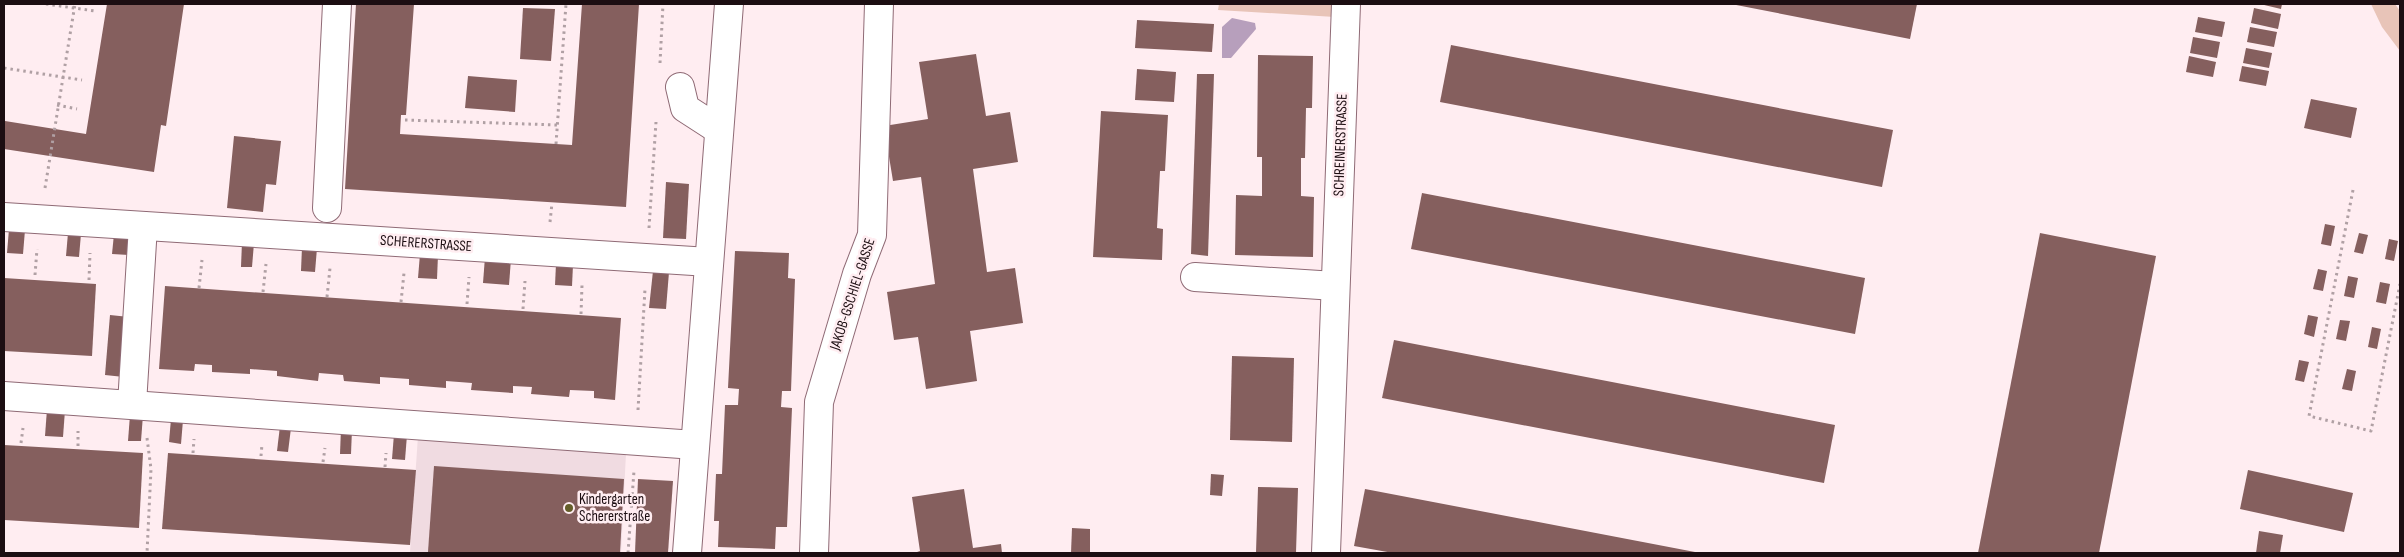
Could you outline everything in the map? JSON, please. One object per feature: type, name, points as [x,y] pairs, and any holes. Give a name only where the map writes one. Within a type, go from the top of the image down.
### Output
[{"type":"street","points":[[327,208],[337,4]]},
{"type":"street","points":[[687,553],[729,4]]},
{"type":"street","name":"JAKOB-GSCHIEL-GASSE","points":[[814,553],[819,402],[857,274],[872,235],[879,4]]},
{"type":"street","name":"SCHREINERSTRASSE","points":[[1326,553],[1346,4]]},
{"type":"street","points":[[680,87],[685,108],[719,130]]},
{"type":"street","name":"SCHERERSTRASSE","points":[[4,217],[708,262]]},
{"type":"street","points":[[140,404],[143,226]]},
{"type":"street","points":[[1195,277],[1335,286]]},
{"type":"street","points":[[4,396],[140,404],[695,445]]},
{"type":"path","points":[[46,4],[74,6],[95,11]]},
{"type":"path","points":[[556,144],[566,4]]},
{"type":"path","points":[[48,164],[74,6]]},
{"type":"path","points":[[4,68],[82,80]]},
{"type":"path","points":[[57,105],[77,109]]},
{"type":"path","points":[[405,120],[557,125]]},
{"type":"path","points":[[2353,190],[2309,416],[2371,431],[2400,284]]},
{"type":"path","points":[[140,404],[152,469],[147,553]]},
{"type":"shaded area","points":[[1219,4],[1336,4],[1335,17],[1218,10]]},
{"type":"shaded area","points":[[2371,4],[2395,4],[2400,11],[2400,51],[2382,27]]},
{"type":"shaded area","points":[[1232,18],[1255,23],[1256,29],[1231,58],[1222,58],[1222,27]]},
{"type":"shaded area","points":[[418,436],[626,453],[621,553],[410,553]]},
{"type":"building","points":[[107,4],[184,4],[166,126],[161,125],[154,172],[4,149],[5,121],[86,134]]},
{"type":"building","points":[[356,4],[414,4],[406,115],[401,115],[400,134],[572,145],[582,4],[639,4],[626,207],[345,189]]},
{"type":"building","points":[[1731,4],[1917,4],[1910,39]]},
{"type":"building","points":[[2260,4],[2282,4],[2281,9]]},
{"type":"building","points":[[523,8],[555,9],[551,61],[520,59]]},
{"type":"building","points":[[2254,8],[2281,14],[2278,29],[2251,23]]},
{"type":"building","points":[[2198,17],[2225,22],[2222,37],[2195,32]]},
{"type":"building","points":[[1137,20],[1214,24],[1212,52],[1135,48]]},
{"type":"building","points":[[2250,27],[2277,32],[2274,47],[2247,42]]},
{"type":"building","points":[[2193,37],[2220,42],[2217,58],[2190,53]]},
{"type":"building","points":[[1451,45],[1893,130],[1882,187],[1440,102]]},
{"type":"building","points":[[2246,48],[2272,53],[2269,68],[2243,63]]},
{"type":"building","points":[[976,54],[986,116],[1010,112],[1018,162],[973,169],[987,272],[1015,268],[1023,323],[970,331],[977,381],[926,389],[918,337],[894,340],[887,292],[935,284],[921,177],[893,181],[884,126],[928,119],[919,62]]},
{"type":"building","points":[[1258,55],[1313,56],[1312,108],[1306,108],[1305,158],[1301,158],[1301,196],[1314,197],[1313,257],[1235,255],[1236,195],[1262,196],[1262,157],[1257,157]]},
{"type":"building","points":[[2189,56],[2216,62],[2213,77],[2186,72]]},
{"type":"building","points":[[2242,66],[2269,71],[2266,86],[2239,81]]},
{"type":"building","points":[[1137,69],[1176,72],[1174,102],[1135,100]]},
{"type":"building","points":[[1197,74],[1214,74],[1208,256],[1191,254]]},
{"type":"building","points":[[468,76],[517,80],[515,112],[465,108]]},
{"type":"building","points":[[2311,99],[2357,108],[2351,138],[2304,128]]},
{"type":"building","points":[[1101,111],[1168,115],[1165,171],[1160,171],[1157,228],[1163,229],[1162,260],[1093,257]]},
{"type":"building","points":[[234,136],[281,141],[276,185],[266,184],[263,212],[227,208]]},
{"type":"building","points":[[666,182],[689,184],[686,239],[663,238]]},
{"type":"building","points":[[1422,193],[1865,278],[1855,334],[1411,249]]},
{"type":"building","points":[[2325,224],[2335,226],[2331,246],[2321,244]]},
{"type":"building","points":[[9,229],[25,230],[23,254],[7,253]]},
{"type":"building","points":[[68,233],[81,234],[79,257],[66,256]]},
{"type":"building","points":[[2040,233],[2156,256],[2099,553],[1978,553]]},
{"type":"building","points":[[2359,233],[2368,235],[2363,254],[2354,252]]},
{"type":"building","points":[[114,234],[131,236],[129,255],[112,254]]},
{"type":"building","points":[[2389,239],[2398,241],[2394,261],[2385,259]]},
{"type":"building","points":[[242,242],[254,243],[252,267],[241,267]]},
{"type":"building","points":[[302,247],[317,248],[315,272],[301,271]]},
{"type":"building","points":[[735,251],[789,253],[788,278],[795,279],[791,391],[782,391],[781,407],[792,408],[787,527],[776,527],[775,549],[718,547],[719,521],[714,521],[716,474],[722,474],[725,405],[738,405],[739,389],[728,388]]},
{"type":"building","points":[[420,254],[438,255],[437,279],[418,278]]},
{"type":"building","points":[[485,257],[511,259],[509,285],[483,283]]},
{"type":"building","points":[[556,264],[573,265],[572,286],[555,285]]},
{"type":"building","points":[[2318,269],[2327,271],[2323,291],[2313,289]]},
{"type":"building","points":[[653,271],[669,272],[666,309],[649,308]]},
{"type":"building","points":[[2348,276],[2358,278],[2354,298],[2344,296]]},
{"type":"building","points":[[4,278],[96,284],[92,356],[4,351]]},
{"type":"building","points":[[2380,282],[2390,284],[2386,304],[2376,302]]},
{"type":"building","points":[[165,286],[621,318],[615,400],[594,398],[594,391],[570,390],[569,397],[531,394],[532,387],[513,386],[513,393],[471,390],[472,383],[446,381],[446,388],[409,385],[409,379],[380,377],[380,384],[344,381],[343,375],[319,373],[318,381],[277,376],[277,371],[250,369],[250,374],[212,372],[212,365],[195,364],[194,371],[159,369]]},
{"type":"building","points":[[110,315],[129,317],[124,377],[105,375]]},
{"type":"building","points":[[2308,315],[2318,317],[2314,337],[2304,334]]},
{"type":"building","points":[[2340,320],[2350,321],[2346,341],[2336,339]]},
{"type":"building","points":[[2372,327],[2381,329],[2377,349],[2368,347]]},
{"type":"building","points":[[1394,340],[1835,425],[1824,483],[1382,398]]},
{"type":"building","points":[[1232,356],[1294,358],[1292,442],[1230,440]]},
{"type":"building","points":[[2299,360],[2309,362],[2304,382],[2295,380]]},
{"type":"building","points":[[2347,369],[2356,371],[2352,391],[2342,389]]},
{"type":"building","points":[[47,409],[65,410],[63,437],[45,436]]},
{"type":"building","points":[[130,415],[143,415],[141,441],[128,441]]},
{"type":"building","points":[[171,419],[183,420],[181,444],[169,442]]},
{"type":"building","points":[[280,426],[291,428],[288,452],[277,451]]},
{"type":"building","points":[[341,428],[352,429],[351,454],[340,454]]},
{"type":"building","points":[[394,434],[407,435],[405,460],[392,459]]},
{"type":"building","points":[[4,445],[143,453],[139,528],[4,520]]},
{"type":"building","points":[[168,453],[416,470],[410,545],[162,529]]},
{"type":"building","points":[[434,466],[624,479],[620,553],[428,552]]},
{"type":"building","points":[[2248,470],[2353,493],[2344,532],[2240,509]]},
{"type":"building","points":[[1211,474],[1224,475],[1222,496],[1210,495]]},
{"type":"building","points":[[638,479],[673,481],[668,553],[635,553]]},
{"type":"building","points":[[1258,487],[1298,488],[1296,553],[1256,553]]},
{"type":"building","points":[[964,489],[973,548],[1001,544],[1002,553],[914,553],[920,551],[912,497]]},
{"type":"building","points":[[1365,489],[1695,553],[1393,553],[1354,546]]},
{"type":"building","points":[[1072,528],[1090,529],[1090,553],[1071,553]]},
{"type":"building","points":[[2259,531],[2283,535],[2280,553],[2256,553]]},
{"type":"place","name":"Kindergarten Schererstraße","points":[[569,508]]}]
